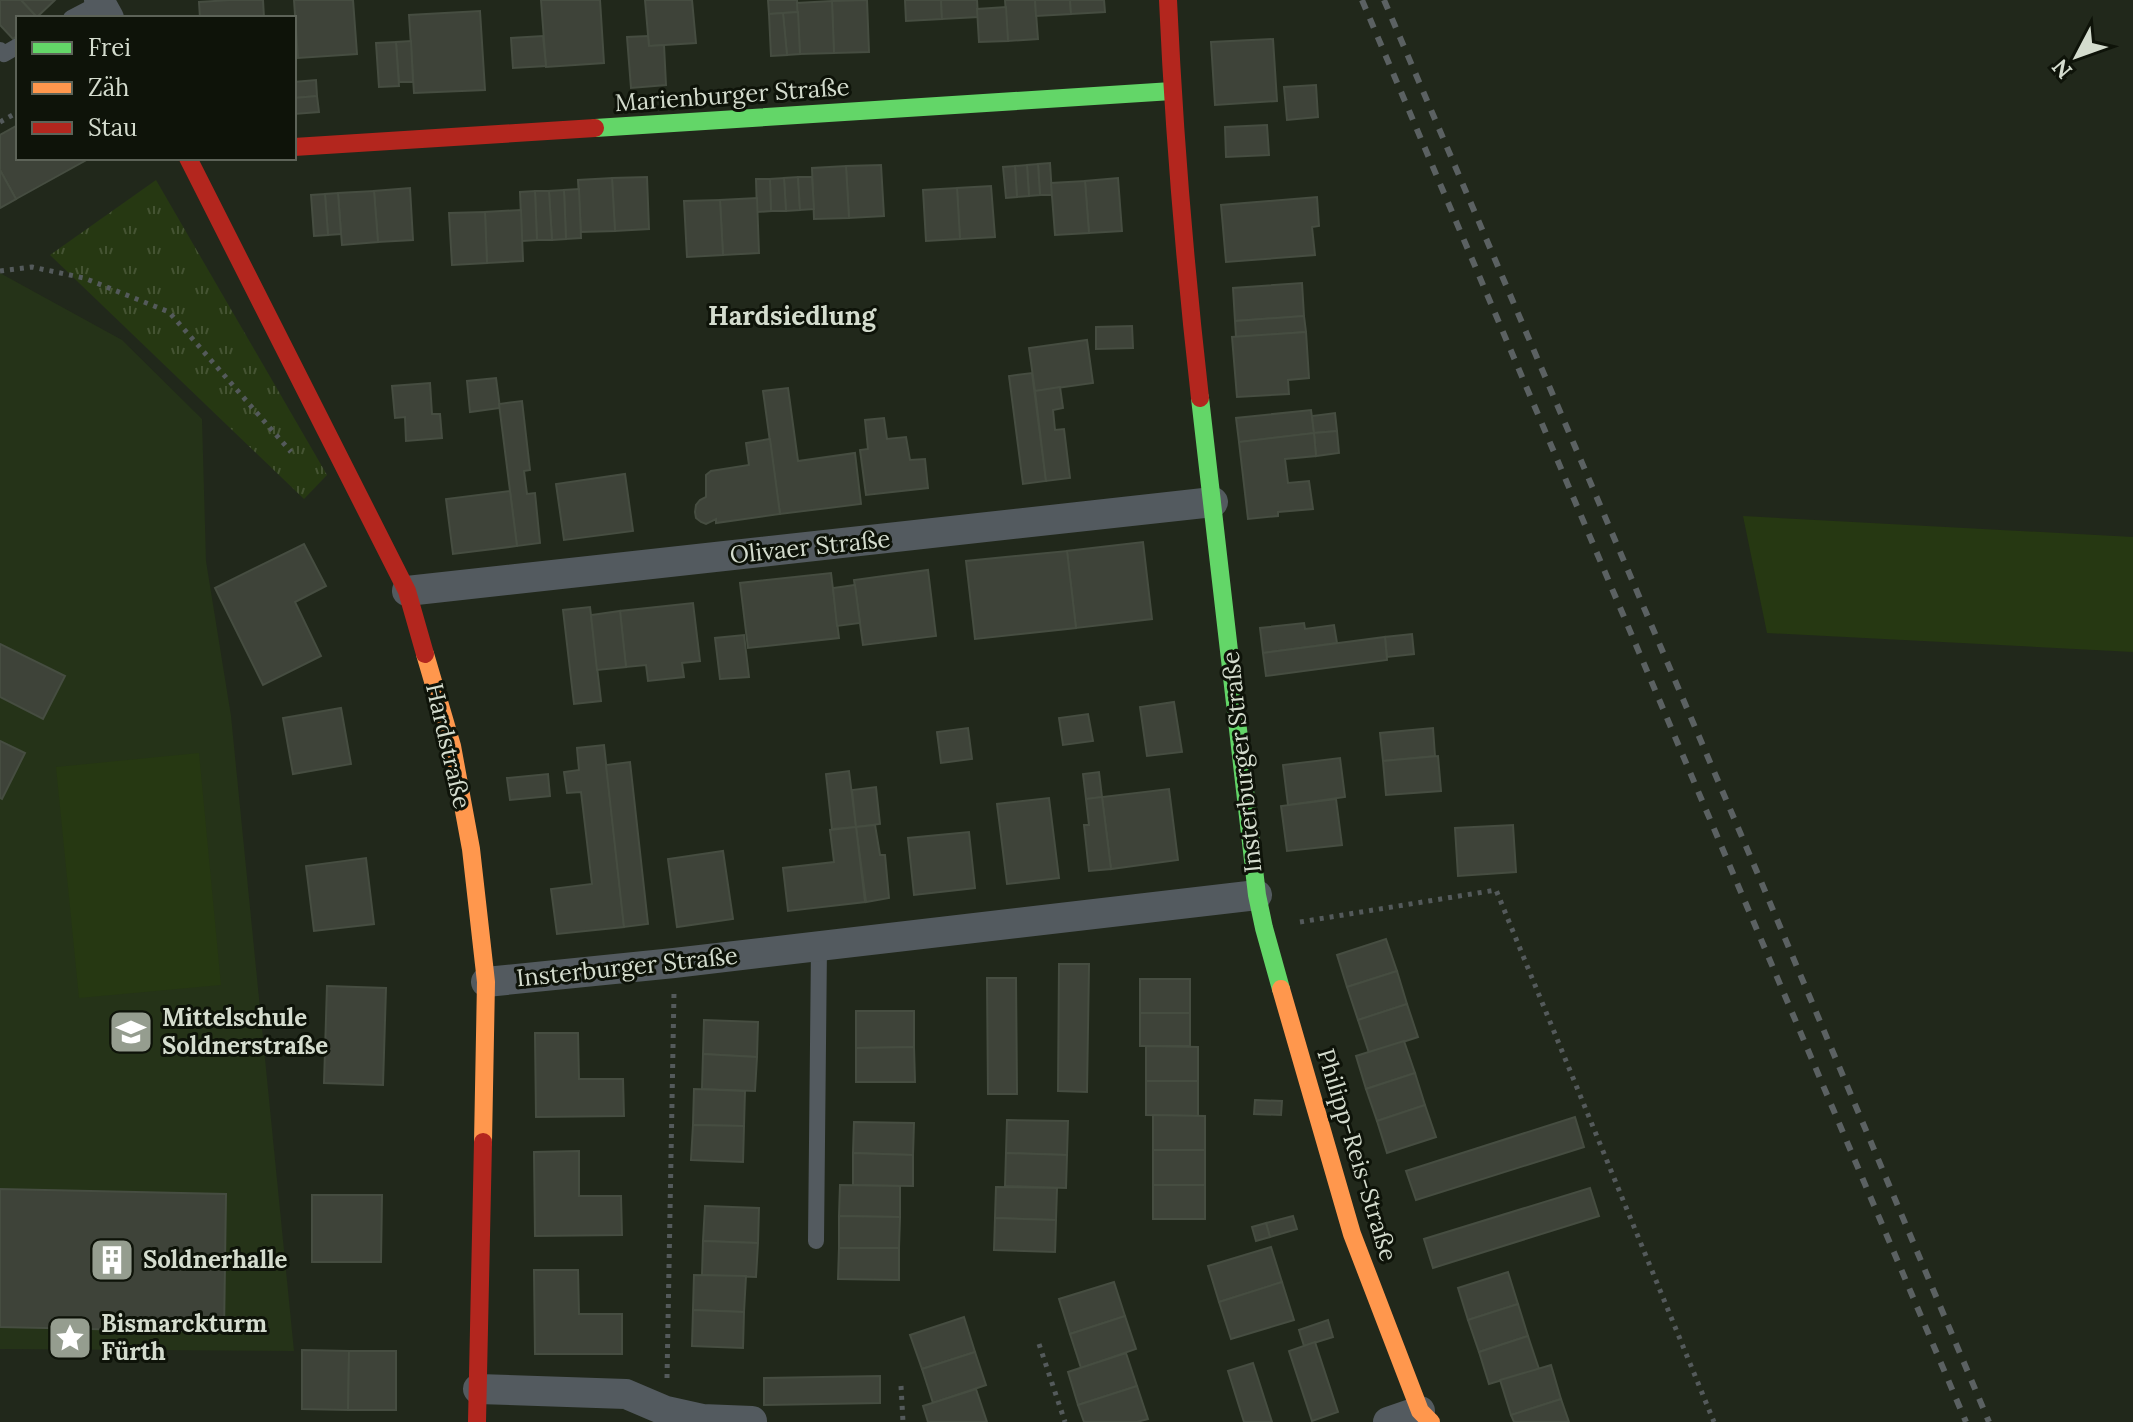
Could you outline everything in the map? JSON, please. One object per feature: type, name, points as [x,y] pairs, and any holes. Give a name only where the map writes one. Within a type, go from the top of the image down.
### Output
[{"type":"street","name":"Insterburger Straße","points":[[486,982],[1257,895],[1188,295],[1168,0]]},
{"type":"street","name":"Marienburger Straße","points":[[296,147],[1172,91]]},
{"type":"street","name":"Hardstraße","points":[[189,160],[407,591],[452,746],[471,849],[486,982],[477,1422]]},
{"type":"street","name":"Olivaer Straße","points":[[407,591],[1213,502]]},
{"type":"street","name":"Philipp-Reis-Straße","points":[[1257,895],[1352,1234],[1426,1417]]},
{"type":"street","points":[[478,1389],[626,1394],[666,1411],[702,1419],[752,1421]]},
{"type":"street","points":[[1388,1422],[1426,1417]]},
{"type":"lane","points":[[77,16],[103,7]]},
{"type":"lane","points":[[816,1241],[819,946]]},
{"type":"path","points":[[0,271],[32,267],[84,278],[169,312],[299,462]]},
{"type":"path","points":[[1264,928],[1496,890],[1714,1422]]},
{"type":"path","points":[[666,1411],[674,963]]},
{"type":"path","points":[[1039,1344],[1065,1422]]},
{"type":"path","points":[[901,1386],[903,1422]]},
{"type":"shaded area","name":"Mittelschule Soldnerstraße","points":[[0,273],[122,340],[202,419],[206,561],[231,716],[294,1351],[0,1349]]},
{"type":"green space","points":[[156,180],[327,475],[304,499],[50,255]]},
{"type":"green space","points":[[1743,516],[2133,537],[2133,652],[1767,633]]},
{"type":"green space","points":[[199,753],[221,985],[79,998],[56,767]]},
{"type":"building","points":[[0,0],[21,0],[36,16],[16,16],[16,37],[13,39],[0,25]]},
{"type":"building","points":[[21,0],[55,0],[38,16]]},
{"type":"building","points":[[263,0],[264,16],[200,16],[199,2]]},
{"type":"building","points":[[294,0],[353,0],[357,54],[298,58]]},
{"type":"building","points":[[541,0],[600,0],[604,63],[546,67]]},
{"type":"building","points":[[645,0],[692,0],[696,43],[649,46]]},
{"type":"building","points":[[768,0],[797,0],[798,12],[769,14]]},
{"type":"building","points":[[867,0],[869,52],[834,53],[832,1]]},
{"type":"building","points":[[905,0],[941,0],[942,19],[906,21]]},
{"type":"building","points":[[941,0],[977,0],[978,17],[942,19]]},
{"type":"building","points":[[1005,0],[1035,0],[1038,39],[1008,41]]},
{"type":"building","points":[[1035,0],[1070,0],[1071,14],[1036,16]]},
{"type":"building","points":[[1070,0],[1104,0],[1105,12],[1071,14]]},
{"type":"building","points":[[832,1],[834,53],[800,54],[797,3]]},
{"type":"building","points":[[1006,7],[1008,41],[979,42],[977,9]]},
{"type":"building","points":[[480,11],[485,90],[414,93],[409,15]]},
{"type":"building","points":[[798,12],[800,54],[787,55],[783,13]]},
{"type":"building","points":[[783,13],[787,55],[771,56],[769,14]]},
{"type":"building","points":[[543,36],[546,66],[513,68],[511,38]]},
{"type":"building","points":[[648,36],[649,46],[664,45],[666,85],[631,88],[627,37]]},
{"type":"building","points":[[1273,39],[1277,101],[1215,105],[1211,42]]},
{"type":"building","points":[[411,41],[413,82],[399,82],[396,42]]},
{"type":"building","points":[[396,42],[399,86],[379,87],[376,43]]},
{"type":"building","points":[[316,80],[317,96],[296,98],[296,82]]},
{"type":"building","points":[[1316,85],[1318,117],[1287,120],[1284,87]]},
{"type":"building","points":[[317,96],[319,112],[296,114],[296,98]]},
{"type":"building","points":[[1267,125],[1269,155],[1226,157],[1225,127]]},
{"type":"building","points":[[16,126],[16,160],[86,160],[16,199],[0,170],[0,135]]},
{"type":"building","points":[[1050,163],[1052,195],[1040,195],[1038,164]]},
{"type":"building","points":[[1038,164],[1040,195],[1029,196],[1027,165]]},
{"type":"building","points":[[881,165],[884,216],[849,218],[846,166]]},
{"type":"building","points":[[1027,165],[1029,196],[1017,197],[1015,166]]},
{"type":"building","points":[[846,166],[849,218],[814,219],[812,168]]},
{"type":"building","points":[[1015,166],[1017,197],[1006,198],[1003,167]]},
{"type":"building","points":[[0,170],[16,199],[0,208]]},
{"type":"building","points":[[647,177],[649,229],[615,231],[612,178]]},
{"type":"building","points":[[798,177],[800,210],[786,211],[784,178]]},
{"type":"building","points":[[798,177],[812,177],[814,209],[800,210]]},
{"type":"building","points":[[612,178],[615,231],[581,232],[578,180]]},
{"type":"building","points":[[784,178],[786,211],[771,211],[770,179]]},
{"type":"building","points":[[1118,178],[1122,231],[1089,233],[1085,181]]},
{"type":"building","points":[[756,179],[770,179],[771,211],[757,212]]},
{"type":"building","points":[[1085,181],[1089,233],[1055,235],[1051,183]]},
{"type":"building","points":[[991,186],[995,237],[960,239],[957,188]]},
{"type":"building","points":[[410,188],[413,240],[378,242],[374,191]]},
{"type":"building","points":[[957,188],[960,239],[926,241],[923,190]]},
{"type":"building","points":[[579,189],[581,238],[566,239],[564,190]]},
{"type":"building","points":[[564,190],[566,239],[552,240],[549,191]]},
{"type":"building","points":[[374,191],[378,242],[342,245],[338,193]]},
{"type":"building","points":[[535,191],[549,191],[552,240],[537,240]]},
{"type":"building","points":[[535,191],[537,240],[522,241],[520,192]]},
{"type":"building","points":[[338,193],[341,234],[328,235],[325,194]]},
{"type":"building","points":[[325,194],[328,235],[314,236],[311,195]]},
{"type":"building","points":[[1317,197],[1319,226],[1312,227],[1315,255],[1226,262],[1221,205]]},
{"type":"building","points":[[757,198],[759,253],[723,255],[720,200]]},
{"type":"building","points":[[720,200],[723,255],[687,257],[684,201]]},
{"type":"building","points":[[521,210],[523,261],[487,263],[485,212]]},
{"type":"building","points":[[485,212],[487,263],[452,265],[449,213]]},
{"type":"building","points":[[1302,283],[1304,316],[1235,321],[1233,288]]},
{"type":"building","points":[[1304,316],[1306,332],[1236,337],[1235,321]]},
{"type":"building","points":[[1132,326],[1133,348],[1096,349],[1096,327]]},
{"type":"building","points":[[1306,332],[1309,378],[1288,380],[1289,394],[1237,397],[1232,337]]},
{"type":"building","points":[[1087,340],[1093,383],[1035,391],[1029,348]]},
{"type":"building","points":[[1032,373],[1046,481],[1023,484],[1009,376]]},
{"type":"building","points":[[496,378],[500,408],[470,412],[467,381]]},
{"type":"building","points":[[430,383],[432,414],[440,414],[442,438],[406,441],[405,417],[395,418],[392,386]]},
{"type":"building","points":[[1060,387],[1063,408],[1053,410],[1055,430],[1064,429],[1070,478],[1046,481],[1035,391]]},
{"type":"building","points":[[788,388],[798,461],[855,453],[861,504],[780,514],[763,391]]},
{"type":"building","points":[[522,401],[530,470],[524,471],[527,494],[535,493],[540,543],[517,546],[499,404]]},
{"type":"building","points":[[1311,410],[1314,433],[1239,442],[1236,418]]},
{"type":"building","points":[[1335,413],[1337,431],[1314,433],[1312,416]]},
{"type":"building","points":[[884,418],[887,439],[906,437],[910,460],[925,459],[928,488],[866,495],[860,450],[868,449],[865,420]]},
{"type":"building","points":[[1337,431],[1339,453],[1316,456],[1314,433]]},
{"type":"building","points":[[1314,433],[1316,456],[1285,459],[1288,483],[1309,481],[1313,509],[1248,519],[1239,442]]},
{"type":"building","points":[[770,439],[780,514],[716,523],[716,519],[706,524],[696,518],[696,505],[706,497],[706,475],[711,471],[749,465],[746,443]]},
{"type":"building","points":[[625,474],[633,531],[564,540],[556,484]]},
{"type":"building","points":[[510,491],[517,546],[453,554],[446,499]]},
{"type":"building","points":[[1143,542],[1152,619],[1076,628],[1067,551]]},
{"type":"building","points":[[304,544],[326,586],[295,602],[321,656],[263,685],[215,588]]},
{"type":"building","points":[[1067,551],[1076,628],[975,639],[966,561]]},
{"type":"building","points":[[928,570],[936,636],[863,645],[854,580]]},
{"type":"building","points":[[831,573],[839,638],[748,648],[740,583]]},
{"type":"building","points":[[855,585],[860,623],[837,626],[833,588]]},
{"type":"building","points":[[693,603],[700,661],[682,663],[684,677],[648,681],[646,665],[626,667],[620,611]]},
{"type":"building","points":[[590,607],[601,701],[574,704],[563,610]]},
{"type":"building","points":[[620,611],[626,667],[597,670],[591,615]]},
{"type":"building","points":[[1304,623],[1305,629],[1334,625],[1337,643],[1263,653],[1260,628]]},
{"type":"building","points":[[1412,634],[1414,654],[1387,657],[1385,637]]},
{"type":"building","points":[[744,635],[749,677],[720,679],[715,638]]},
{"type":"building","points":[[1385,637],[1387,660],[1266,676],[1263,653]]},
{"type":"building","points":[[0,644],[65,676],[43,719],[0,697]]},
{"type":"building","points":[[1174,702],[1182,752],[1147,756],[1140,707]]},
{"type":"building","points":[[341,708],[351,764],[293,774],[283,718]]},
{"type":"building","points":[[1088,714],[1093,741],[1063,745],[1059,718]]},
{"type":"building","points":[[968,728],[972,759],[941,763],[937,732]]},
{"type":"building","points":[[1433,728],[1435,756],[1383,761],[1380,733]]},
{"type":"building","points":[[0,741],[25,753],[2,799],[0,798]]},
{"type":"building","points":[[604,745],[624,927],[557,934],[551,889],[592,884],[581,792],[567,793],[564,772],[579,770],[577,748]]},
{"type":"building","points":[[1438,756],[1441,791],[1386,795],[1383,761]]},
{"type":"building","points":[[1340,758],[1345,797],[1288,805],[1283,765]]},
{"type":"building","points":[[630,762],[648,924],[624,927],[606,765]]},
{"type":"building","points":[[849,771],[856,827],[832,829],[826,774]]},
{"type":"building","points":[[1099,772],[1102,797],[1086,799],[1083,774]]},
{"type":"building","points":[[548,774],[550,796],[510,800],[507,778]]},
{"type":"building","points":[[876,787],[880,824],[856,827],[852,790]]},
{"type":"building","points":[[1169,789],[1178,860],[1111,869],[1102,797]]},
{"type":"building","points":[[1102,797],[1111,869],[1089,871],[1084,825],[1089,825],[1086,799]]},
{"type":"building","points":[[1049,798],[1059,878],[1007,884],[997,804]]},
{"type":"building","points":[[1336,799],[1342,845],[1287,851],[1281,806]]},
{"type":"building","points":[[875,825],[880,855],[885,855],[889,898],[866,902],[856,827]]},
{"type":"building","points":[[1513,825],[1516,872],[1458,876],[1455,828]]},
{"type":"building","points":[[856,827],[865,902],[788,911],[783,868],[834,862],[830,830]]},
{"type":"building","points":[[969,832],[975,888],[914,895],[908,838]]},
{"type":"building","points":[[723,851],[733,919],[677,927],[668,859]]},
{"type":"building","points":[[366,858],[374,924],[314,931],[306,866]]},
{"type":"building","points":[[1386,939],[1397,971],[1347,987],[1337,955]]},
{"type":"building","points":[[1059,964],[1089,964],[1087,1092],[1058,1091]]},
{"type":"building","points":[[1397,971],[1407,1004],[1358,1020],[1347,987]]},
{"type":"building","points":[[987,978],[1016,978],[1017,1094],[988,1094]]},
{"type":"building","points":[[1140,979],[1190,979],[1190,1013],[1140,1013]]},
{"type":"building","points":[[327,986],[386,988],[383,1085],[324,1083]]},
{"type":"building","points":[[1407,1004],[1418,1037],[1369,1053],[1358,1020]]},
{"type":"building","points":[[856,1011],[914,1011],[914,1047],[856,1048]]},
{"type":"building","points":[[1140,1013],[1190,1013],[1190,1046],[1140,1046]]},
{"type":"building","points":[[704,1020],[758,1022],[757,1057],[703,1054]]},
{"type":"building","points":[[535,1033],[578,1033],[579,1079],[623,1079],[624,1116],[536,1117]]},
{"type":"building","points":[[1404,1041],[1415,1073],[1366,1089],[1356,1056]]},
{"type":"building","points":[[1146,1046],[1198,1047],[1198,1081],[1146,1081]]},
{"type":"building","points":[[914,1047],[915,1082],[856,1082],[856,1048]]},
{"type":"building","points":[[703,1054],[757,1057],[755,1091],[702,1089]]},
{"type":"building","points":[[1415,1073],[1425,1105],[1377,1121],[1366,1089]]},
{"type":"building","points":[[1146,1081],[1198,1081],[1198,1116],[1146,1115]]},
{"type":"building","points":[[694,1089],[745,1091],[744,1126],[693,1125]]},
{"type":"building","points":[[1255,1100],[1282,1101],[1281,1115],[1254,1114]]},
{"type":"building","points":[[1425,1105],[1436,1137],[1387,1153],[1377,1121]]},
{"type":"building","points":[[1153,1115],[1205,1116],[1205,1150],[1153,1150]]},
{"type":"building","points":[[1575,1117],[1584,1147],[1416,1200],[1406,1171]]},
{"type":"building","points":[[1007,1120],[1068,1121],[1067,1155],[1006,1153]]},
{"type":"building","points":[[854,1122],[914,1123],[913,1155],[853,1153]]},
{"type":"building","points":[[693,1125],[744,1126],[743,1162],[691,1160]]},
{"type":"building","points":[[1153,1150],[1205,1150],[1205,1185],[1153,1185]]},
{"type":"building","points":[[579,1151],[579,1196],[621,1196],[622,1235],[535,1236],[534,1152]]},
{"type":"building","points":[[853,1153],[913,1155],[913,1186],[853,1185]]},
{"type":"building","points":[[1006,1153],[1067,1155],[1066,1188],[1005,1186]]},
{"type":"building","points":[[840,1185],[900,1186],[900,1217],[839,1216]]},
{"type":"building","points":[[1153,1185],[1205,1185],[1205,1219],[1153,1219]]},
{"type":"building","points":[[996,1187],[1057,1188],[1056,1220],[995,1218]]},
{"type":"building","points":[[1590,1188],[1599,1216],[1433,1268],[1424,1239]]},
{"type":"building","name":"Soldnerhalle","points":[[0,1189],[226,1194],[224,1332],[0,1327]]},
{"type":"building","points":[[312,1195],[382,1195],[381,1262],[312,1262]]},
{"type":"building","points":[[705,1206],[759,1208],[758,1243],[703,1241]]},
{"type":"building","points":[[839,1216],[900,1217],[899,1248],[839,1248]]},
{"type":"building","points":[[1293,1216],[1297,1229],[1270,1237],[1266,1223]]},
{"type":"building","points":[[995,1218],[1056,1220],[1055,1252],[994,1250]]},
{"type":"building","points":[[1266,1223],[1270,1237],[1256,1241],[1252,1227]]},
{"type":"building","points":[[703,1241],[758,1243],[756,1277],[702,1275]]},
{"type":"building","points":[[1271,1247],[1282,1282],[1219,1302],[1208,1266]]},
{"type":"building","points":[[839,1248],[899,1248],[899,1280],[838,1279]]},
{"type":"building","points":[[534,1270],[578,1270],[579,1314],[622,1314],[622,1354],[535,1354]]},
{"type":"building","points":[[1508,1272],[1518,1304],[1468,1320],[1458,1288]]},
{"type":"building","points":[[694,1275],[746,1276],[744,1312],[693,1310]]},
{"type":"building","points":[[1114,1282],[1125,1316],[1070,1334],[1059,1299]]},
{"type":"building","points":[[1282,1282],[1294,1320],[1231,1339],[1219,1302]]},
{"type":"building","points":[[1518,1304],[1528,1336],[1479,1352],[1468,1320]]},
{"type":"building","points":[[693,1310],[744,1312],[743,1348],[692,1346]]},
{"type":"building","points":[[1125,1316],[1136,1349],[1081,1368],[1070,1334]]},
{"type":"building","points":[[964,1317],[975,1352],[922,1369],[910,1335]]},
{"type":"building","points":[[1328,1320],[1333,1337],[1304,1346],[1299,1330]]},
{"type":"building","points":[[1528,1336],[1539,1369],[1489,1384],[1479,1352]]},
{"type":"building","points":[[1315,1342],[1338,1412],[1312,1421],[1289,1351]]},
{"type":"building","points":[[302,1350],[349,1351],[348,1410],[302,1409]]},
{"type":"building","points":[[349,1351],[396,1351],[396,1410],[348,1410]]},
{"type":"building","points":[[975,1352],[986,1385],[933,1403],[922,1369]]},
{"type":"building","points":[[1126,1353],[1137,1386],[1078,1405],[1068,1372]]},
{"type":"building","points":[[1253,1363],[1272,1422],[1244,1422],[1228,1371]]},
{"type":"building","points":[[1551,1365],[1561,1399],[1511,1415],[1500,1380]]},
{"type":"building","points":[[880,1376],[880,1403],[764,1405],[764,1378]]},
{"type":"building","points":[[1137,1386],[1148,1419],[1137,1422],[1084,1422],[1078,1405]]},
{"type":"building","points":[[976,1389],[987,1422],[928,1422],[923,1406]]},
{"type":"building","points":[[1561,1399],[1569,1422],[1514,1422],[1511,1415]]},
{"type":"railway","points":[[1362,0],[1966,1422]]},
{"type":"railway","points":[[1384,0],[1989,1422]]},
{"type":"traffic: fast","points":[[595,128],[1172,91]]},
{"type":"traffic: fast","points":[[1200,398],[1257,895],[1281,989]]},
{"type":"traffic: slow","points":[[425,654],[452,746],[471,849],[486,982],[483,1142]]},
{"type":"traffic: slow","points":[[1281,989],[1352,1234],[1420,1411],[1431,1422]]},
{"type":"traffic: jam","points":[[1168,0],[1173,100],[1200,398]]},
{"type":"traffic: jam","points":[[296,147],[595,128]]},
{"type":"traffic: jam","points":[[189,160],[407,591],[425,654]]},
{"type":"traffic: jam","points":[[477,1422],[483,1142]]},
{"type":"place","name":"Mittelschule Soldnerstraße","points":[[131,1032]]},
{"type":"place","name":"Soldnerhalle","points":[[112,1260]]},
{"type":"place","name":"Bismarckturm Fürth","points":[[70,1338]]},
{"type":"district","name":"Hardsiedlung","points":[[792,316]]}]
